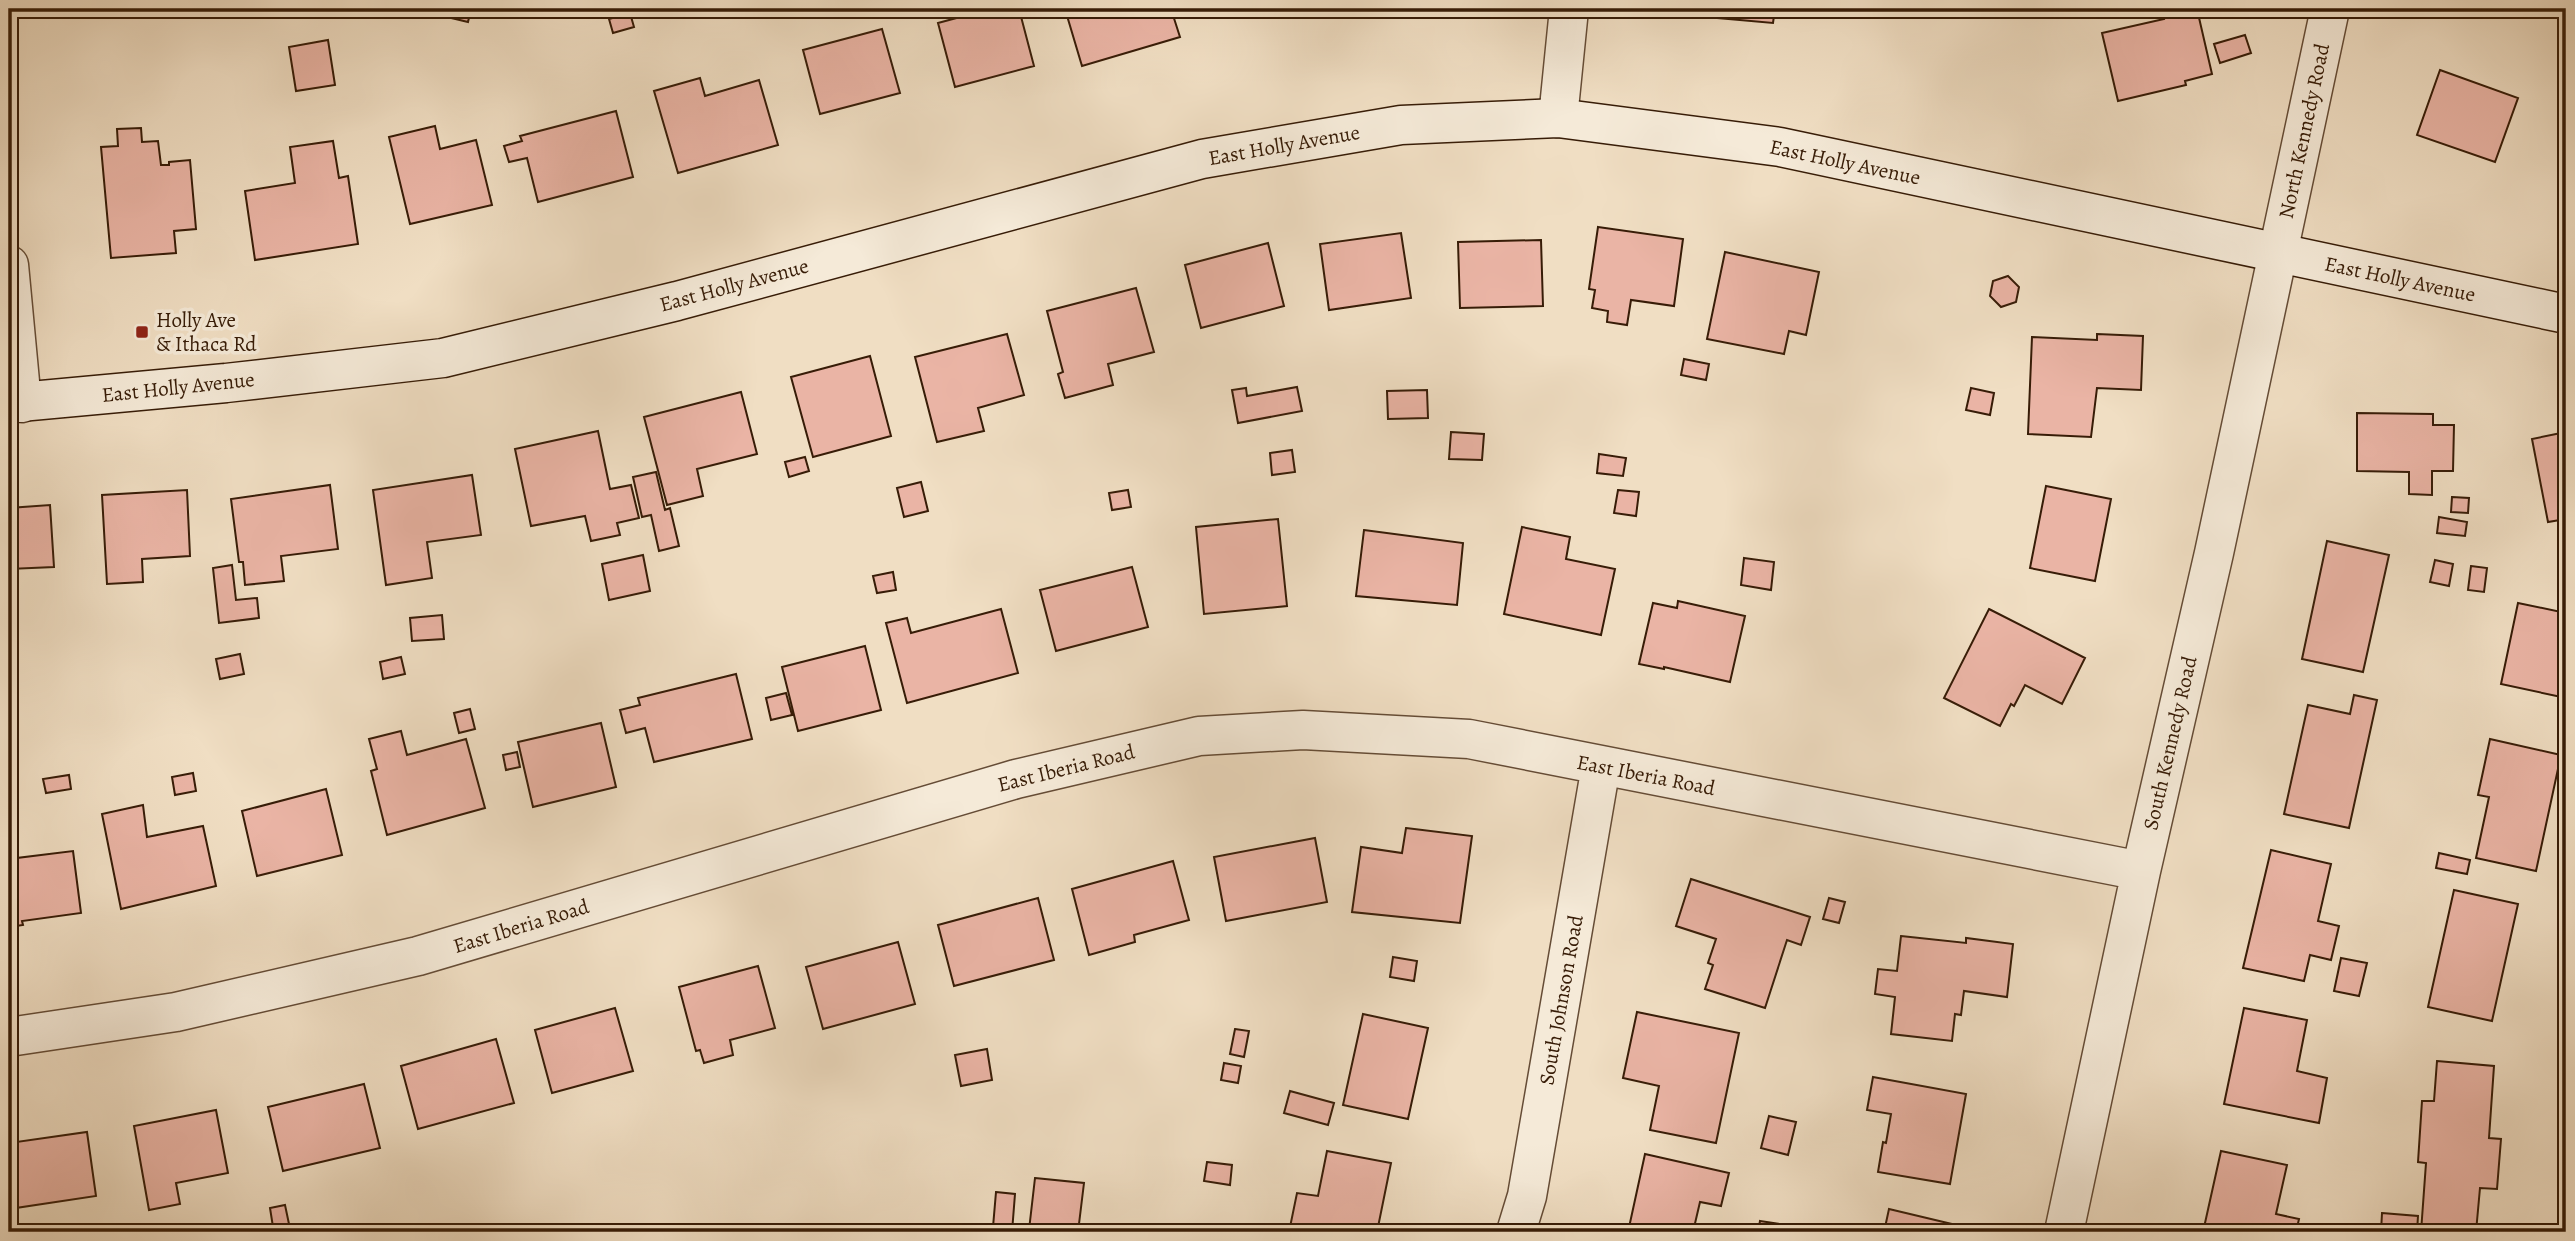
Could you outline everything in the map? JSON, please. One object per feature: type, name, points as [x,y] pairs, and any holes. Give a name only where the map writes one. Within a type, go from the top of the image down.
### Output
[{"type":"street","points":[[1558,118],[1569,9]]},
{"type":"street","name":"North Kennedy Road","points":[[2278,253],[2330,9]]},
{"type":"street","name":"East Holly Avenue","points":[[15,403],[226,383],[443,358],[690,298],[1202,159],[1401,125],[1558,118],[1780,147],[2566,314]]},
{"type":"street","name":"South Kennedy Road","points":[[2064,1232],[2278,253]]},
{"type":"street","points":[[9,265],[15,403]]},
{"type":"street","name":"East Iberia Road","points":[[9,1037],[176,1012],[418,956],[1016,779],[1199,736],[1303,730],[1469,739],[2141,871]]},
{"type":"street","name":"South Johnson Road","points":[[1516,1232],[1527,1196],[1601,766]]},
{"type":"building","points":[[449,9],[471,9],[468,22],[447,17]]},
{"type":"building","points":[[990,9],[1019,9],[1034,66],[955,87],[938,23]]},
{"type":"building","points":[[1065,9],[1171,9],[1180,37],[1082,66]]},
{"type":"building","points":[[1685,9],[1775,9],[1773,23],[1684,15]]},
{"type":"building","points":[[2162,9],[2197,9],[2212,74],[2185,81],[2186,85],[2118,101],[2102,33],[2164,19]]},
{"type":"building","points":[[630,13],[634,27],[613,33],[609,19]]},
{"type":"building","points":[[882,29],[900,93],[820,114],[803,50]]},
{"type":"building","points":[[2245,35],[2251,53],[2220,63],[2214,44]]},
{"type":"building","points":[[328,40],[335,85],[296,91],[289,47]]},
{"type":"building","points":[[2440,70],[2518,98],[2495,162],[2417,135]]},
{"type":"building","points":[[700,78],[705,96],[759,80],[778,145],[678,173],[654,91]]},
{"type":"building","points":[[616,111],[633,177],[538,202],[527,158],[509,162],[504,146],[522,141],[520,136]]},
{"type":"building","points":[[435,126],[440,149],[476,140],[492,205],[410,224],[389,137]]},
{"type":"building","points":[[141,128],[142,142],[158,141],[161,165],[190,160],[196,229],[174,231],[176,253],[111,258],[101,147],[118,146],[117,129]]},
{"type":"building","points":[[333,141],[339,178],[348,176],[358,244],[255,260],[245,191],[295,183],[290,147]]},
{"type":"building","points":[[1598,227],[1683,239],[1674,306],[1631,300],[1627,325],[1607,322],[1608,311],[1592,308],[1595,290],[1589,289]]},
{"type":"building","points":[[1401,233],[1411,298],[1329,310],[1320,244]]},
{"type":"building","points":[[1541,240],[1543,306],[1460,308],[1458,242]]},
{"type":"building","points":[[1268,243],[1284,306],[1201,328],[1185,265]]},
{"type":"building","points":[[1725,252],[1819,272],[1806,335],[1789,331],[1784,354],[1707,339]]},
{"type":"building","points":[[2008,276],[2019,287],[2016,302],[2001,307],[1990,296],[1993,281]]},
{"type":"building","points":[[1136,288],[1154,352],[1108,364],[1113,385],[1065,398],[1058,374],[1063,372],[1047,311]]},
{"type":"building","points":[[1007,334],[1024,395],[978,408],[984,431],[937,442],[915,357]]},
{"type":"building","points":[[2097,334],[2143,336],[2141,390],[2097,388],[2091,437],[2028,434],[2032,337],[2097,340]]},
{"type":"building","points":[[870,356],[891,436],[813,457],[791,377]]},
{"type":"building","points":[[1684,359],[1709,364],[1706,380],[1681,375]]},
{"type":"building","points":[[1297,387],[1302,411],[1238,423],[1232,390],[1246,388],[1247,396]]},
{"type":"building","points":[[1971,388],[1994,393],[1990,415],[1966,410]]},
{"type":"building","points":[[1427,390],[1428,418],[1388,419],[1387,391]]},
{"type":"building","points":[[741,392],[757,454],[697,469],[703,496],[667,505],[644,417]]},
{"type":"building","points":[[2357,413],[2433,414],[2433,425],[2454,425],[2453,471],[2432,471],[2432,495],[2409,494],[2409,472],[2357,471]]},
{"type":"building","points":[[598,431],[610,489],[631,485],[639,518],[617,523],[620,535],[591,541],[585,516],[531,526],[515,449]]},
{"type":"building","points":[[1451,432],[1484,434],[1482,460],[1449,459]]},
{"type":"building","points":[[2566,432],[2566,519],[2548,522],[2532,439]]},
{"type":"building","points":[[1292,450],[1295,472],[1272,475],[1270,453]]},
{"type":"building","points":[[1599,454],[1626,458],[1623,476],[1597,473]]},
{"type":"building","points":[[805,457],[809,471],[789,477],[785,462]]},
{"type":"building","points":[[656,472],[665,510],[670,508],[679,546],[659,551],[651,515],[642,517],[633,477]]},
{"type":"building","points":[[472,475],[481,535],[427,542],[432,578],[386,585],[373,490]]},
{"type":"building","points":[[921,482],[928,511],[904,517],[897,488]]},
{"type":"building","points":[[330,485],[338,549],[281,556],[284,581],[245,585],[243,562],[239,562],[231,499]]},
{"type":"building","points":[[2046,486],[2111,499],[2095,581],[2030,568]]},
{"type":"building","points":[[187,490],[190,556],[142,559],[143,582],[107,584],[102,495]]},
{"type":"building","points":[[1128,490],[1131,507],[1112,510],[1109,493]]},
{"type":"building","points":[[1618,490],[1639,492],[1636,516],[1614,513]]},
{"type":"building","points":[[2452,497],[2469,498],[2468,513],[2451,512]]},
{"type":"building","points":[[50,505],[54,567],[9,569],[9,508]]},
{"type":"building","points":[[2439,517],[2467,522],[2465,536],[2437,533]]},
{"type":"building","points":[[1278,519],[1287,606],[1204,614],[1196,527]]},
{"type":"building","points":[[1522,527],[1570,537],[1566,559],[1615,569],[1601,635],[1504,614]]},
{"type":"building","points":[[1364,530],[1463,543],[1457,605],[1356,596]]},
{"type":"building","points":[[2327,541],[2389,555],[2363,672],[2302,659]]},
{"type":"building","points":[[643,555],[650,591],[609,600],[602,564]]},
{"type":"building","points":[[1744,558],[1774,562],[1771,590],[1741,585]]},
{"type":"building","points":[[2435,560],[2453,564],[2449,586],[2430,582]]},
{"type":"building","points":[[232,565],[236,600],[257,598],[259,618],[219,623],[213,568]]},
{"type":"building","points":[[2471,566],[2487,568],[2484,592],[2468,590]]},
{"type":"building","points":[[1132,567],[1148,627],[1056,651],[1040,590]]},
{"type":"building","points":[[893,572],[896,590],[877,593],[873,576]]},
{"type":"building","points":[[1678,601],[1745,616],[1730,682],[1639,664],[1653,603],[1677,608]]},
{"type":"building","points":[[2518,603],[2566,613],[2566,698],[2501,684]]},
{"type":"building","points":[[1001,609],[1018,673],[907,703],[886,623],[907,618],[911,633]]},
{"type":"building","points":[[1989,609],[2085,658],[2062,704],[2025,685],[2000,726],[1944,698]]},
{"type":"building","points":[[442,615],[444,639],[412,641],[410,618]]},
{"type":"building","points":[[865,646],[881,710],[798,731],[782,667]]},
{"type":"building","points":[[240,654],[244,674],[220,679],[216,659]]},
{"type":"building","points":[[401,657],[405,674],[383,679],[380,662]]},
{"type":"building","points":[[736,674],[752,739],[654,762],[645,728],[626,733],[620,710],[640,705],[638,698]]},
{"type":"building","points":[[786,693],[792,715],[771,720],[766,698]]},
{"type":"building","points":[[2354,695],[2377,700],[2349,828],[2284,814],[2308,705],[2350,714]]},
{"type":"building","points":[[470,709],[475,729],[459,733],[454,713]]},
{"type":"building","points":[[601,723],[616,787],[533,807],[518,742]]},
{"type":"building","points":[[401,731],[407,755],[466,739],[485,808],[387,835],[371,771],[377,769],[369,739]]},
{"type":"building","points":[[2490,739],[2561,755],[2536,871],[2476,858],[2489,797],[2478,795]]},
{"type":"building","points":[[517,752],[520,767],[506,770],[503,755]]},
{"type":"building","points":[[193,773],[196,791],[175,795],[172,777]]},
{"type":"building","points":[[69,775],[71,789],[46,793],[43,779]]},
{"type":"building","points":[[326,789],[342,855],[257,876],[242,811]]},
{"type":"building","points":[[143,805],[147,837],[203,826],[216,886],[121,909],[102,814]]},
{"type":"building","points":[[1406,828],[1472,836],[1460,923],[1352,912],[1361,847],[1402,853]]},
{"type":"building","points":[[1315,838],[1327,902],[1226,921],[1214,857]]},
{"type":"building","points":[[2271,850],[2331,864],[2318,921],[2339,926],[2331,960],[2310,955],[2304,981],[2243,968]]},
{"type":"building","points":[[73,851],[81,913],[22,921],[23,925],[9,927],[9,859]]},
{"type":"building","points":[[2439,853],[2470,860],[2467,874],[2436,868]]},
{"type":"building","points":[[1173,861],[1189,920],[1134,935],[1135,942],[1089,955],[1072,889]]},
{"type":"building","points":[[1691,879],[1810,917],[1801,945],[1787,940],[1765,1008],[1705,989],[1713,965],[1708,963],[1716,939],[1676,926]]},
{"type":"building","points":[[2454,890],[2518,904],[2492,1021],[2428,1007]]},
{"type":"building","points":[[1038,898],[1054,960],[954,986],[938,925]]},
{"type":"building","points":[[1829,898],[1845,902],[1839,923],[1823,919]]},
{"type":"building","points":[[1901,936],[1966,943],[1966,938],[2013,944],[2007,997],[1964,991],[1961,1015],[1955,1014],[1952,1041],[1891,1034],[1895,997],[1875,994],[1878,969],[1897,971]]},
{"type":"building","points":[[898,942],[915,1004],[823,1029],[806,967]]},
{"type":"building","points":[[1393,957],[1417,961],[1414,981],[1390,977]]},
{"type":"building","points":[[2341,958],[2367,963],[2359,996],[2334,991]]},
{"type":"building","points":[[758,966],[775,1028],[730,1040],[733,1055],[704,1063],[700,1050],[696,1051],[679,987]]},
{"type":"building","points":[[615,1008],[633,1071],[552,1093],[535,1030]]},
{"type":"building","points":[[2244,1008],[2307,1020],[2297,1071],[2327,1078],[2319,1123],[2224,1104]]},
{"type":"building","points":[[1637,1012],[1739,1033],[1716,1143],[1650,1130],[1659,1086],[1623,1078]]},
{"type":"building","points":[[1363,1014],[1428,1028],[1408,1119],[1343,1105]]},
{"type":"building","points":[[1235,1029],[1249,1031],[1244,1057],[1230,1054]]},
{"type":"building","points":[[496,1039],[514,1103],[418,1129],[401,1066]]},
{"type":"building","points":[[987,1049],[992,1080],[961,1086],[955,1055]]},
{"type":"building","points":[[2437,1061],[2494,1066],[2489,1138],[2501,1139],[2497,1189],[2480,1188],[2476,1232],[2421,1232],[2426,1163],[2418,1162],[2422,1101],[2434,1101]]},
{"type":"building","points":[[1224,1063],[1241,1066],[1238,1083],[1221,1080]]},
{"type":"building","points":[[1873,1077],[1966,1094],[1950,1184],[1878,1172],[1891,1114],[1867,1110]]},
{"type":"building","points":[[364,1084],[380,1148],[283,1171],[268,1107]]},
{"type":"building","points":[[1290,1091],[1334,1103],[1328,1125],[1284,1113]]},
{"type":"building","points":[[216,1110],[228,1173],[176,1183],[180,1204],[149,1210],[134,1126]]},
{"type":"building","points":[[1769,1116],[1796,1122],[1788,1155],[1761,1148]]},
{"type":"building","points":[[87,1132],[96,1196],[9,1209],[9,1143]]},
{"type":"building","points":[[1327,1151],[1391,1163],[1377,1232],[1289,1232],[1297,1193],[1318,1196]]},
{"type":"building","points":[[2221,1151],[2287,1165],[2276,1214],[2299,1219],[2296,1232],[2203,1232]]},
{"type":"building","points":[[1645,1154],[1729,1173],[1721,1206],[1700,1202],[1693,1232],[1628,1232]]},
{"type":"building","points":[[1207,1162],[1232,1165],[1230,1185],[1204,1181]]},
{"type":"building","points":[[1035,1178],[1084,1183],[1078,1232],[1029,1230]]},
{"type":"building","points":[[996,1192],[1015,1194],[1012,1232],[998,1232],[998,1227],[993,1227]]},
{"type":"building","points":[[285,1205],[289,1224],[273,1227],[270,1208]]},
{"type":"building","points":[[1889,1209],[1952,1224],[1950,1232],[1884,1232]]},
{"type":"building","points":[[2382,1213],[2418,1216],[2417,1232],[2381,1232]]},
{"type":"building","points":[[1760,1221],[1780,1224],[1779,1232],[1758,1232]]},
{"type":"place","name":"Holly Ave & Ithaca Rd","points":[[142,332]]}]
